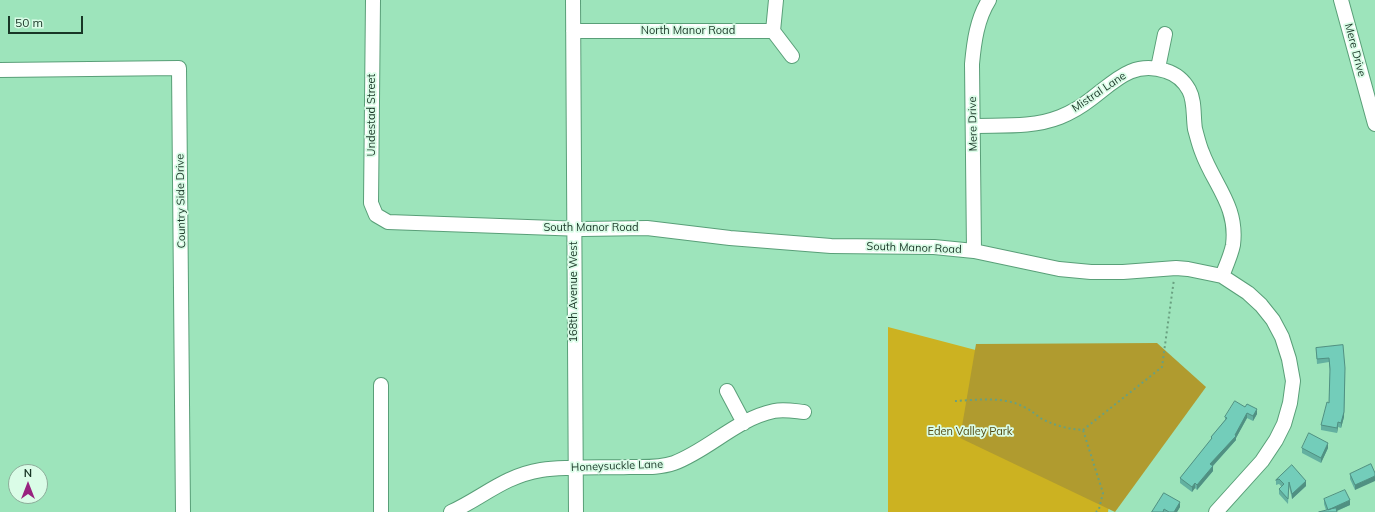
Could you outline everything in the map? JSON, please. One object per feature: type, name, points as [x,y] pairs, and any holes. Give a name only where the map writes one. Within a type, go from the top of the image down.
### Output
[{"type":"street","name":"Undestad Street","points":[[373,0],[371,203],[376,215],[388,222]]},
{"type":"street","name":"168th Avenue West","points":[[573,0],[576,512]]},
{"type":"street","points":[[776,0],[772,31],[792,56]]},
{"type":"street","name":"Mere Drive","points":[[974,251],[973,43],[989,0]]},
{"type":"street","name":"Mere Drive","points":[[1341,0],[1375,124]]},
{"type":"street","name":"North Manor Road","points":[[573,31],[772,31]]},
{"type":"street","points":[[1158,68],[1165,34]]},
{"type":"street","name":"Country Side Drive","points":[[0,70],[179,68],[183,512]]},
{"type":"street","name":"Mistral Lane","points":[[973,126],[1023,125],[1040,123],[1060,117],[1091,100],[1116,79],[1129,72],[1158,68],[1174,73],[1189,90],[1192,100],[1195,128],[1201,150],[1230,209],[1234,227],[1232,246],[1222,276]]},
{"type":"street","name":"South Manor Road","points":[[388,222],[574,229],[647,228],[730,238],[831,246],[934,247],[974,251],[1059,269],[1091,272],[1123,272],[1176,268],[1222,276],[1248,292],[1273,320],[1282,337],[1289,359],[1293,381],[1290,403],[1284,424],[1276,440],[1262,461],[1216,512]]},
{"type":"street","points":[[381,385],[381,512]]},
{"type":"street","points":[[727,391],[744,423]]},
{"type":"street","name":"Honeysuckle Lane","points":[[450,512],[499,484],[519,475],[540,470],[657,466],[674,463],[689,456],[744,423],[774,412],[789,410],[804,412]]},
{"type":"path","points":[[955,401],[1002,400],[1024,406],[1044,419],[1066,429],[1083,430],[1162,367],[1176,268]]},
{"type":"path","points":[[1083,430],[1103,493],[1099,509],[1096,512]]},
{"type":"green space","name":"Eden Valley Park","points":[[888,327],[987,353],[1110,500],[1108,512],[888,512]]},
{"type":"green space","points":[[1157,343],[1206,387],[1115,512],[960,438],[976,344]]},
{"type":"building","points":[[1343,345],[1345,368],[1344,412],[1341,423],[1338,422],[1337,428],[1321,425],[1327,402],[1329,403],[1330,369],[1329,358],[1317,359],[1316,348]]},
{"type":"building","points":[[1235,401],[1245,407],[1247,404],[1257,409],[1253,416],[1247,413],[1235,435],[1236,436],[1210,464],[1213,466],[1197,485],[1195,483],[1192,487],[1180,478],[1227,418],[1225,417]]},
{"type":"building","points":[[1309,433],[1328,443],[1321,458],[1302,448]]},
{"type":"building","points":[[1371,464],[1375,476],[1355,485],[1350,474]]},
{"type":"building","points":[[1292,465],[1306,481],[1292,494],[1289,482],[1288,499],[1279,489],[1284,484],[1279,479],[1276,480]]},
{"type":"building","points":[[1345,490],[1350,500],[1328,510],[1324,499]]},
{"type":"building","points":[[1164,493],[1180,502],[1174,512],[1169,512],[1164,509],[1163,512],[1152,512]]},
{"type":"building","points":[[1336,508],[1337,512],[1319,512]]}]
